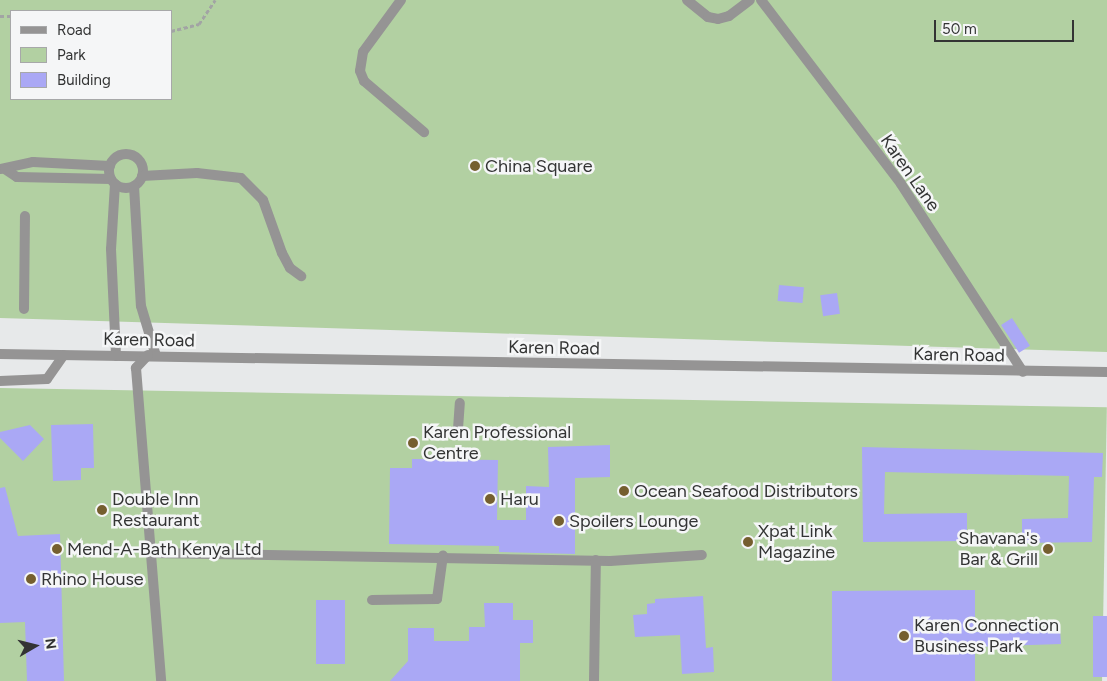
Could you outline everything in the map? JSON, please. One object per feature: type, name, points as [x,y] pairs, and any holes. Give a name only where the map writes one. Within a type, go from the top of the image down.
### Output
[{"type":"street","points":[[401,0],[363,52],[360,72],[364,81],[424,132]]},
{"type":"street","points":[[687,0],[708,17],[718,19],[729,16],[750,0]]},
{"type":"street","name":"Karen Lane","points":[[761,0],[901,184],[1023,372]]},
{"type":"street","points":[[116,356],[111,250],[113,181],[110,166],[118,156],[131,155],[140,163],[142,176],[134,186],[142,306],[152,356],[136,368],[161,681]]},
{"type":"street","points":[[3,168],[33,162],[110,166]]},
{"type":"street","points":[[3,168],[17,177],[113,181],[134,186]]},
{"type":"street","points":[[142,176],[197,173],[241,178],[263,200],[282,253],[290,268],[301,276]]},
{"type":"street","points":[[24,309],[25,216]]},
{"type":"street","name":"Karen Road","points":[[0,354],[1107,372]]},
{"type":"street","points":[[0,381],[47,379],[64,355]]},
{"type":"street","points":[[458,429],[460,403]]},
{"type":"street","points":[[152,553],[443,555],[596,560],[702,555]]},
{"type":"street","points":[[372,600],[437,599],[443,555]]},
{"type":"street","points":[[594,681],[596,560]]},
{"type":"path","points":[[172,31],[198,24],[216,0]]},
{"type":"green space","points":[[0,0],[1107,0],[1107,352],[0,318]]},
{"type":"green space","points":[[0,388],[1107,407],[1102,681],[0,681]]},
{"type":"building","points":[[779,285],[804,287],[803,303],[778,301]]},
{"type":"building","points":[[837,293],[840,314],[823,316],[820,295]]},
{"type":"building","points":[[1012,318],[1030,346],[1019,353],[1001,325]]},
{"type":"building","points":[[93,424],[94,468],[81,468],[81,480],[53,481],[51,425]]},
{"type":"building","points":[[30,425],[44,439],[23,461],[0,438],[0,432]]},
{"type":"building","points":[[610,445],[610,477],[575,478],[575,554],[499,552],[499,546],[389,544],[390,468],[412,468],[412,459],[498,460],[497,520],[526,520],[526,486],[549,487],[548,447]]},
{"type":"building","points":[[862,447],[1103,453],[1102,477],[1094,477],[1092,542],[1022,543],[1022,519],[1068,518],[1069,476],[885,472],[884,514],[967,513],[967,541],[863,542]]},
{"type":"building","name":"Rhino House","points":[[5,487],[18,536],[60,534],[64,681],[27,681],[25,622],[0,623],[0,488]]},
{"type":"building","name":"Karen Connection Business Park","points":[[975,590],[975,632],[1060,629],[1061,644],[975,647],[975,681],[832,681],[832,591]]},
{"type":"building","points":[[703,596],[706,648],[713,647],[714,672],[682,674],[680,635],[635,637],[633,615],[647,614],[647,604],[655,603],[655,599]]},
{"type":"building","points":[[316,600],[345,600],[345,664],[316,664]]},
{"type":"building","points":[[484,603],[513,603],[513,620],[533,620],[533,643],[520,643],[520,681],[390,681],[408,661],[408,628],[434,628],[434,641],[469,641],[469,627],[485,627]]},
{"type":"building","points":[[1093,616],[1107,616],[1107,677],[1093,677]]},
{"type":"place","name":"China Square","points":[[475,166]]},
{"type":"place","name":"Karen Professional Centre","points":[[413,443]]},
{"type":"place","name":"Ocean Seafood Distributors","points":[[624,491]]},
{"type":"place","name":"Haru","points":[[490,499]]},
{"type":"place","name":"Double Inn Restaurant","points":[[102,510]]},
{"type":"place","name":"Spoilers Lounge","points":[[559,521]]},
{"type":"place","name":"Xpat Link Magazine","points":[[748,542]]},
{"type":"place","name":"Mend-A-Bath Kenya Ltd","points":[[57,549]]},
{"type":"place","name":"Shavana's Bar & Grill","points":[[1048,549]]},
{"type":"place","name":"Rhino House","points":[[31,579]]},
{"type":"place","name":"Karen Connection Business Park","points":[[904,636]]}]
